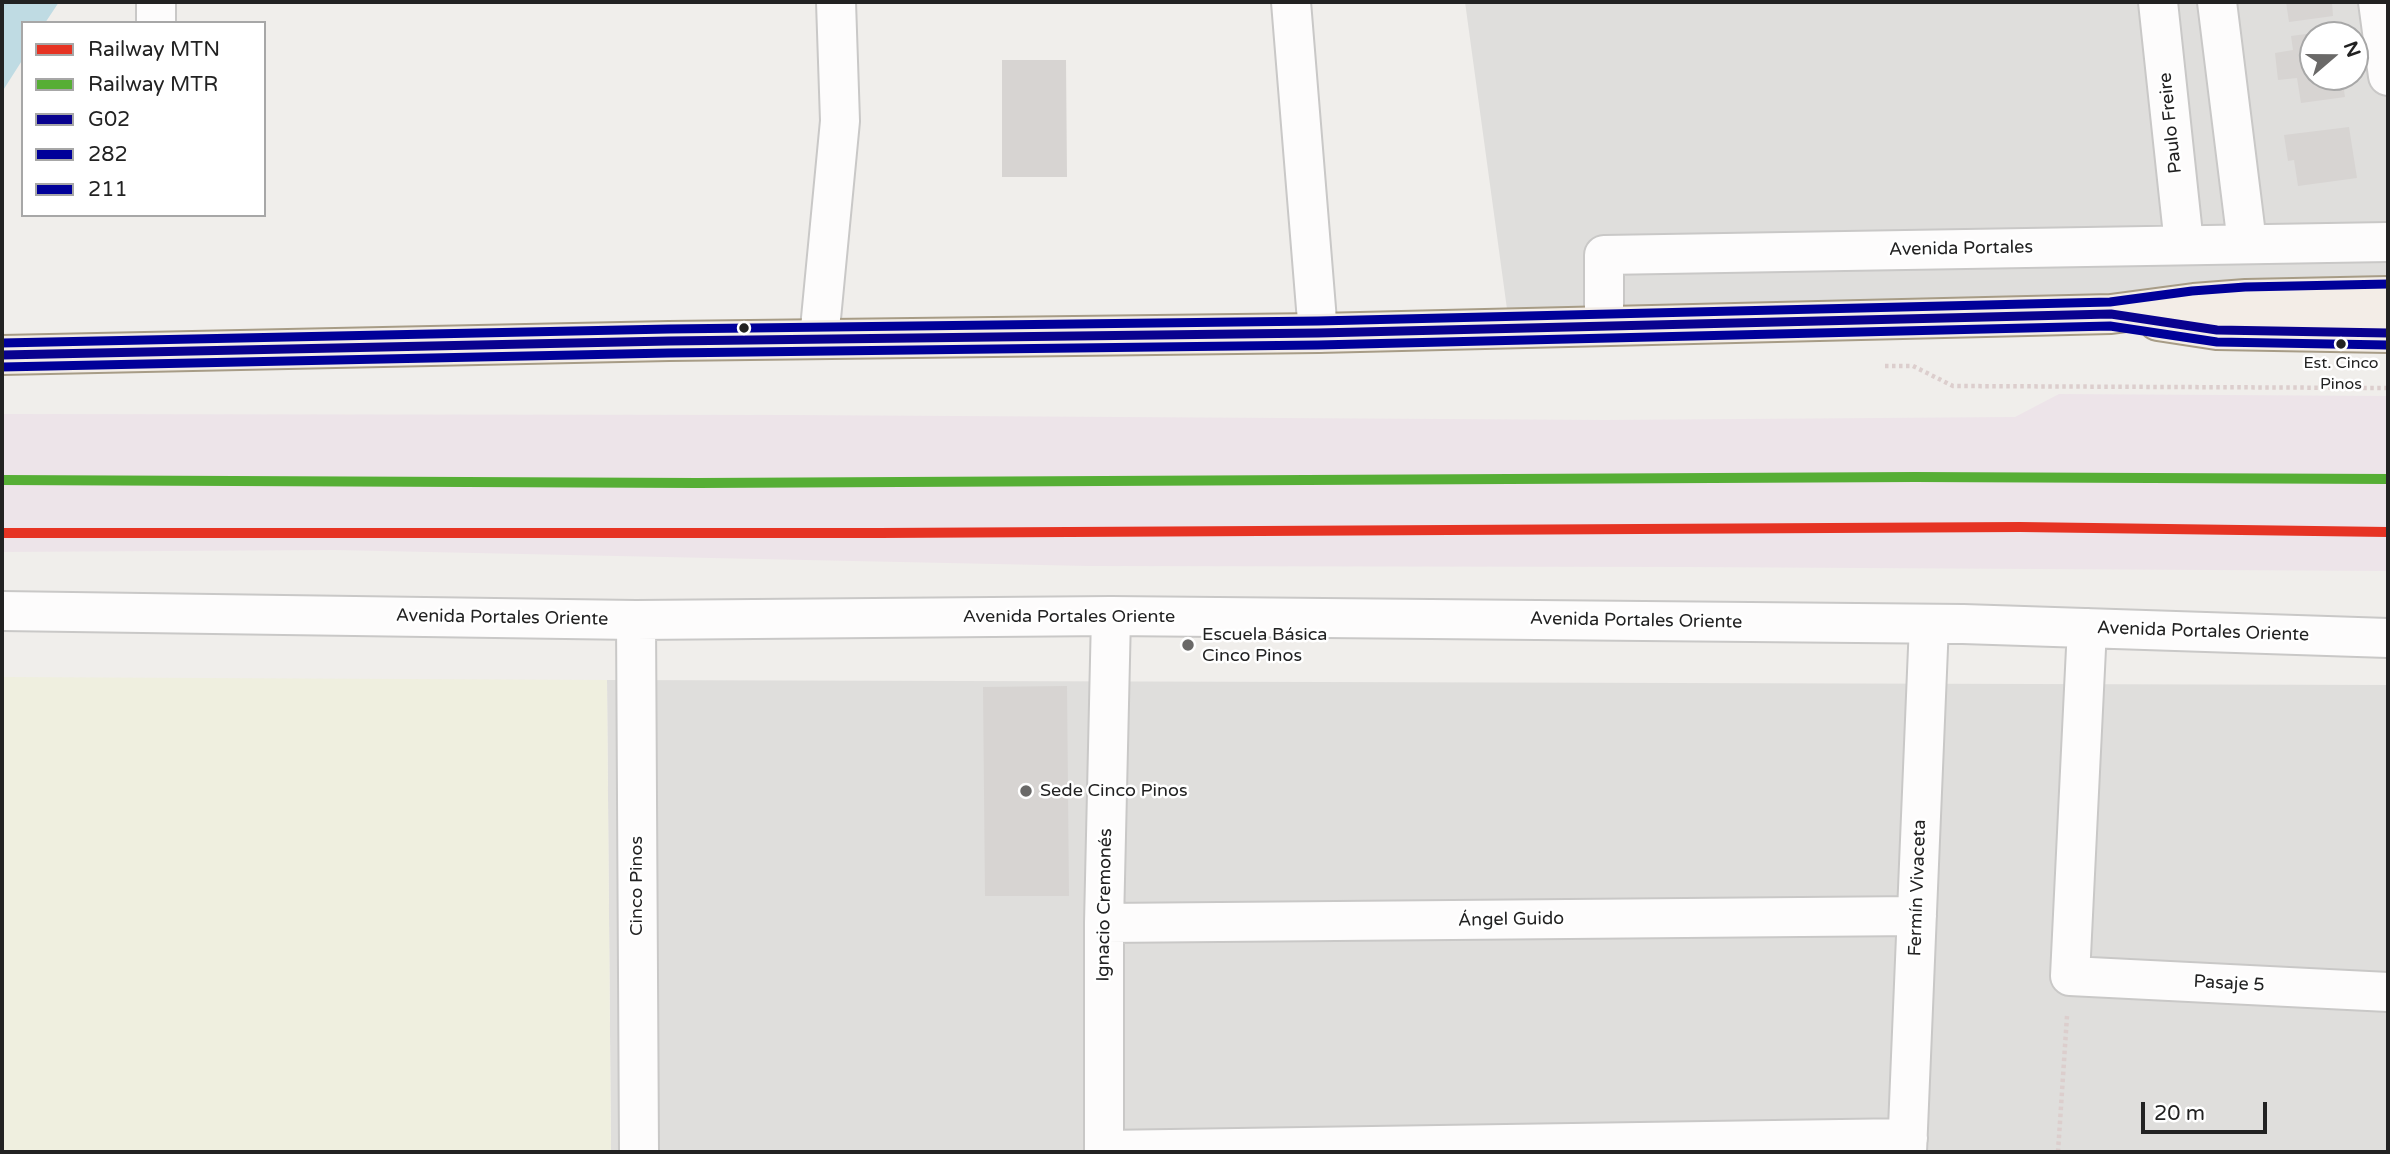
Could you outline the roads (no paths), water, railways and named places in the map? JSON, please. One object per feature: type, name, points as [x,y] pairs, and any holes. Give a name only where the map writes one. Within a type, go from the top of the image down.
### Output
[{"type":"main road","points":[[2,355],[819,339],[1318,333],[2111,314],[2246,299],[2388,296]]},
{"type":"main road","points":[[2111,314],[2217,330],[2388,333]]},
{"type":"street","points":[[156,2],[156,21]]},
{"type":"street","points":[[819,339],[839,121],[836,2]]},
{"type":"street","points":[[1292,2],[1318,333]]},
{"type":"street","name":"Paulo Freire","points":[[2158,2],[2184,244]]},
{"type":"street","points":[[2217,2],[2247,243]]},
{"type":"street","points":[[2381,7],[2388,76]]},
{"type":"street","name":"Avenida Portales","points":[[1604,326],[1604,255],[2388,242]]},
{"type":"street","name":"Avenida Portales Oriente","points":[[2,611],[636,620],[1111,616],[1929,624],[2388,638]]},
{"type":"street","name":"Ignacio Cremonés","points":[[1104,1151],[1104,923],[1111,616]]},
{"type":"street","name":"Cinco Pinos","points":[[636,620],[639,1152]]},
{"type":"street","name":"Fermín Vivaceta","points":[[1907,1145],[1929,624]]},
{"type":"street","name":"Pasaje 5","points":[[2087,628],[2070,976],[2388,992]]},
{"type":"street","name":"Ángel Guido","points":[[1104,923],[1917,916]]},
{"type":"street","points":[[1104,1151],[1907,1145]]},
{"type":"water","points":[[2,2],[59,2],[46,21],[21,21],[21,62],[2,92]]},
{"type":"rail line","name":"MTR","points":[[2,480],[698,483],[1915,477],[2388,479]]},
{"type":"rail line","name":"MTN","points":[[2,533],[879,533],[2020,527],[2388,532]]},
{"type":"place","name":"Est. Cinco Pinos","points":[[2341,344]]},
{"type":"place","name":"Escuela Básica Cinco Pinos","points":[[1188,645]]},
{"type":"place","name":"Sede Cinco Pinos","points":[[1026,791]]}]
